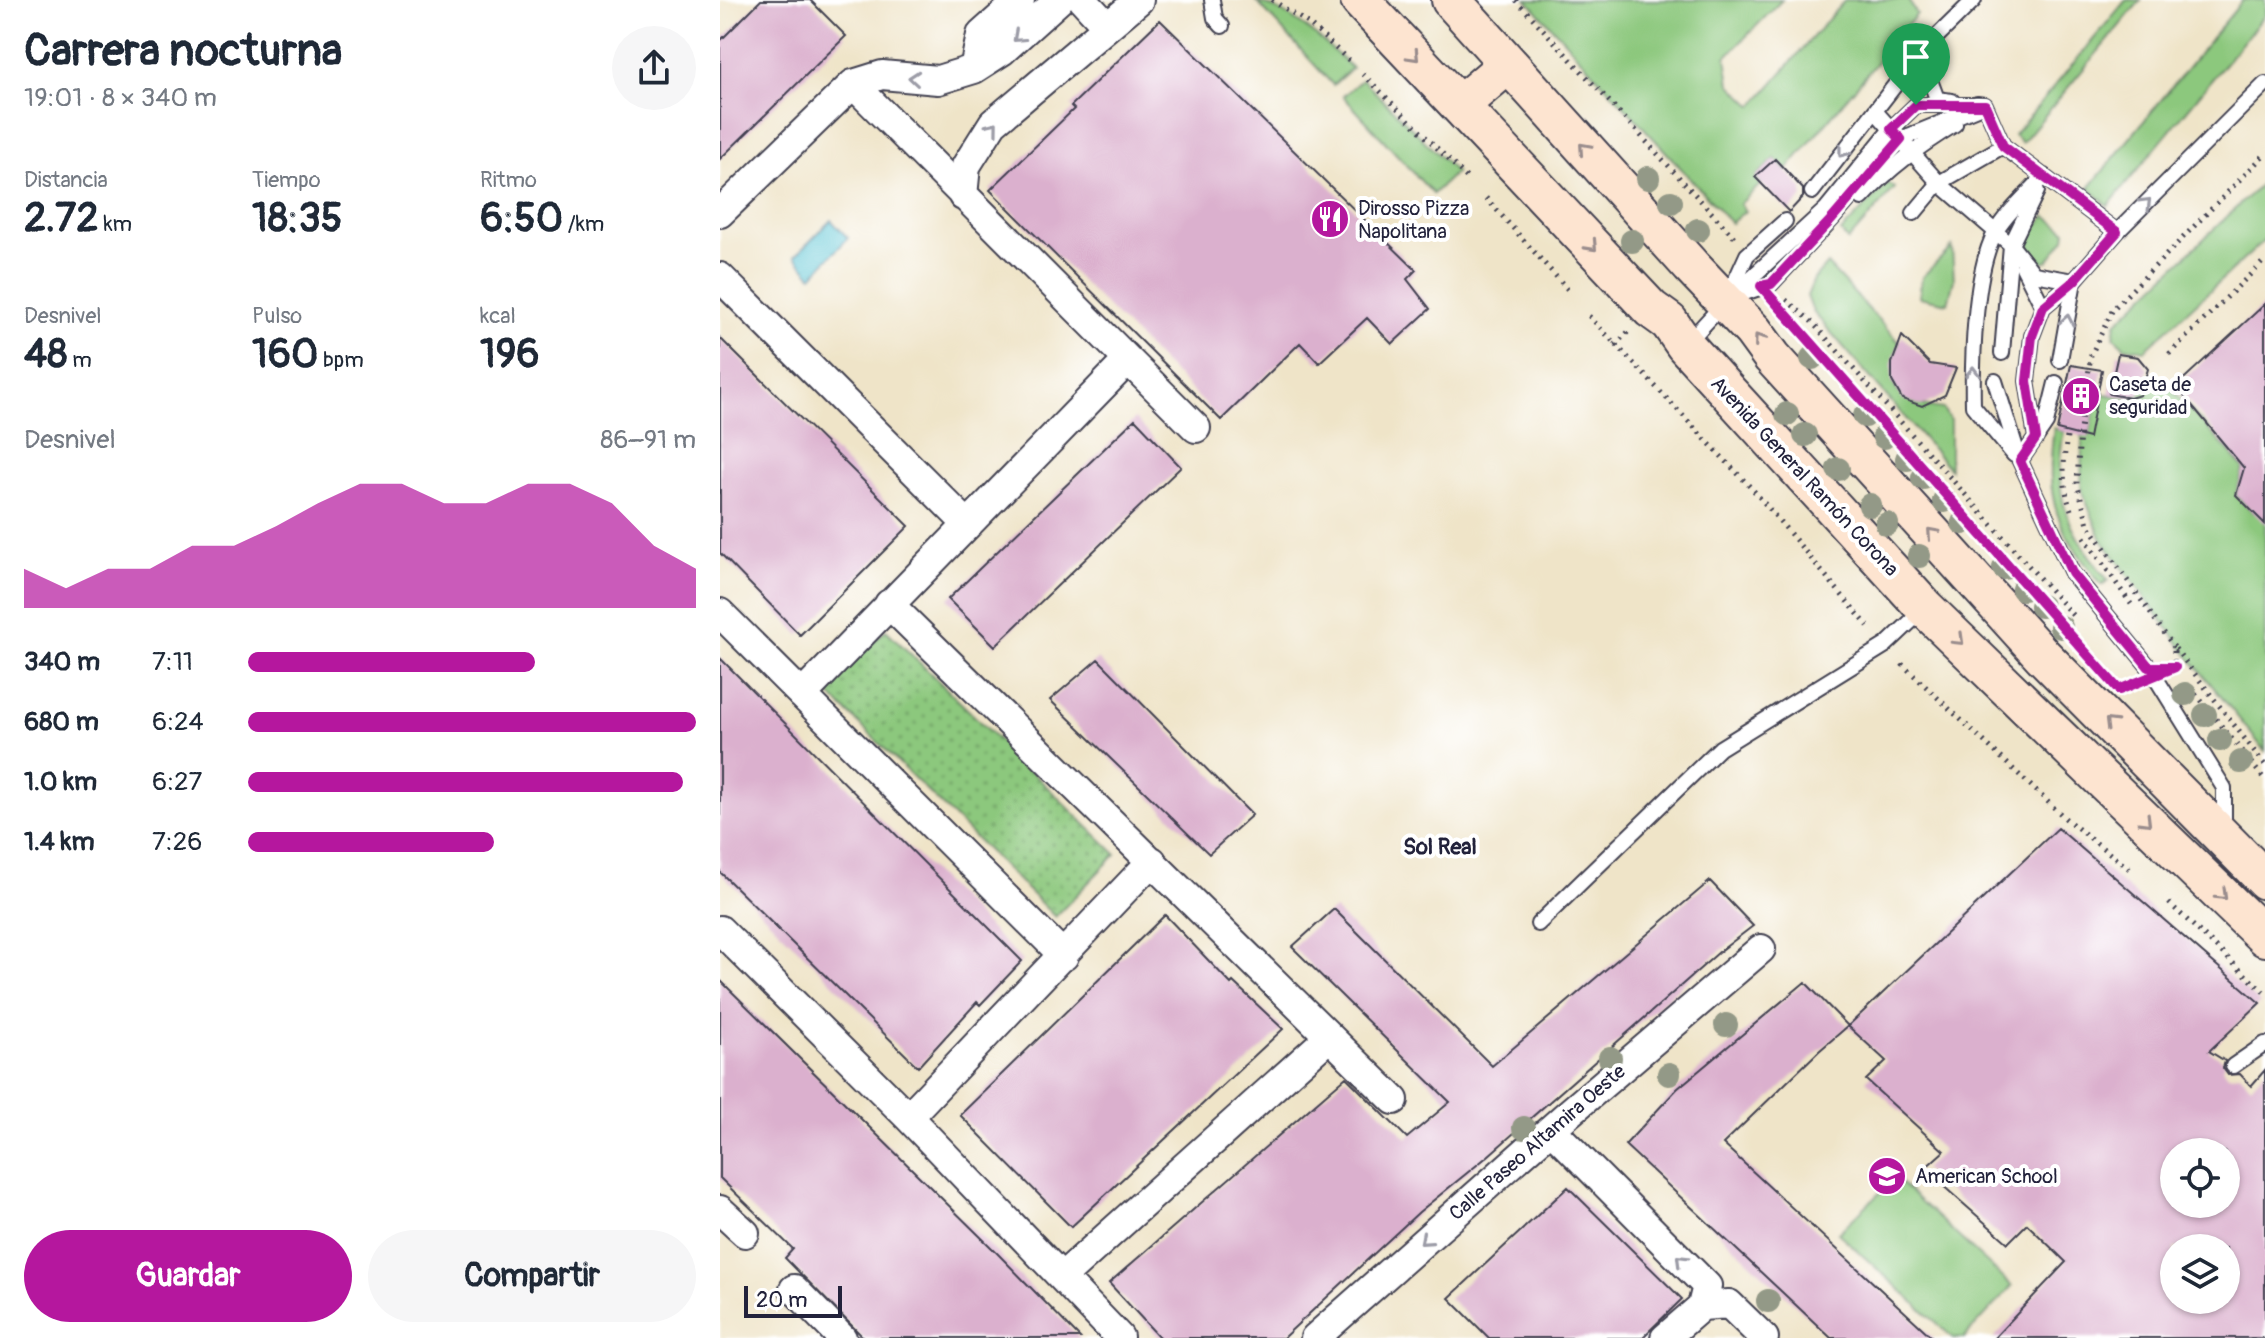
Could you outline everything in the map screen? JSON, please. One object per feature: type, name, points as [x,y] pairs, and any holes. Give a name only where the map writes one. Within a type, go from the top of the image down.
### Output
[{"type":"main road","name":"Avenida General Ramón Corona","points":[[1360,0],[1651,309],[1669,322],[1685,345],[1925,608],[2265,937]]},
{"type":"main road","points":[[1451,0],[1726,301],[1772,357],[2043,656],[2265,880]]},
{"type":"main road","points":[[1460,105],[1508,64]]},
{"type":"street","points":[[974,69],[981,35],[1020,0]]},
{"type":"street","points":[[720,213],[853,84],[882,75],[938,80],[974,69],[1002,51],[1059,0]]},
{"type":"street","points":[[1083,0],[1107,26]]},
{"type":"street","points":[[963,196],[966,166],[993,123],[1139,0]]},
{"type":"street","points":[[853,84],[1196,428]]},
{"type":"street","points":[[720,277],[967,524]]},
{"type":"street","points":[[802,695],[1128,360]]},
{"type":"street","points":[[889,604],[1394,1100]]},
{"type":"street","points":[[720,613],[1064,956]]},
{"type":"street","points":[[908,1117],[1152,861]]},
{"type":"street","points":[[720,930],[908,1117],[1119,1337]]},
{"type":"street","name":"Calle Paseo Altamira Oeste","points":[[1315,1338],[1761,949]]},
{"type":"street","points":[[1062,1277],[1329,1037]]},
{"type":"street","points":[[1559,1122],[1707,1286],[1702,1306],[1665,1338]]},
{"type":"street","points":[[720,1210],[745,1233]]},
{"type":"street","points":[[794,1289],[837,1336]]},
{"type":"street","points":[[1702,1306],[1729,1304],[1764,1338]]},
{"type":"lane","points":[[1212,0],[1215,18],[1222,26]]},
{"type":"lane","points":[[1812,192],[1920,53],[1969,6],[1952,0]]},
{"type":"lane","points":[[1920,53],[1937,99],[1985,105]]},
{"type":"lane","points":[[2036,438],[2027,381],[2032,336],[2043,307],[2074,281],[2117,232],[2265,84]]},
{"type":"lane","points":[[1726,301],[1771,284],[1832,219],[1916,105],[1985,105]]},
{"type":"lane","points":[[1685,345],[1726,301],[1826,209],[1896,134],[1985,105]]},
{"type":"lane","points":[[1985,105],[2003,146],[2117,232]]},
{"type":"lane","points":[[1838,225],[1885,173],[1985,105]]},
{"type":"lane","points":[[1875,111],[1939,183],[2011,245],[2034,274],[2074,281]]},
{"type":"lane","points":[[1914,213],[1939,183],[2003,146]]},
{"type":"lane","points":[[2020,461],[1973,406],[1974,349],[1983,267],[1995,231],[2044,176]]},
{"type":"lane","points":[[2002,353],[2011,245],[2044,176]]},
{"type":"lane","points":[[1726,301],[1747,255],[1785,221]]},
{"type":"lane","points":[[2011,245],[2043,307]]},
{"type":"lane","points":[[2060,360],[2074,281]]},
{"type":"lane","points":[[1995,381],[2020,461],[2072,573],[2149,667],[2224,788],[2224,838]]},
{"type":"lane","points":[[2020,461],[2046,423],[2056,383]]},
{"type":"lane","points":[[1538,924],[1720,748],[1886,645],[1925,608]]},
{"type":"lane","points":[[2233,1066],[2265,1044]]},
{"type":"path","points":[[1272,0],[1308,23],[1353,64]]},
{"type":"path","points":[[1516,0],[1713,213],[1747,255]]},
{"type":"path","points":[[1363,74],[1470,181]]},
{"type":"path","points":[[2265,154],[2113,309],[2091,355],[2080,430],[2077,483],[2088,524],[2174,647],[2265,765]]},
{"type":"path","points":[[1486,198],[1570,292]]},
{"type":"path","points":[[2169,354],[2265,260]]},
{"type":"path","points":[[1771,284],[1811,321],[2078,622]]},
{"type":"path","points":[[1589,316],[1755,492],[1868,626]]},
{"type":"path","points":[[2067,433],[2063,462],[2074,518]]},
{"type":"path","points":[[2079,530],[2139,616]]},
{"type":"path","points":[[2166,654],[2175,667],[2174,647]]},
{"type":"path","points":[[1902,664],[2066,819],[2132,871]]},
{"type":"path","points":[[2193,690],[2265,780]]},
{"type":"path","points":[[2169,903],[2265,993]]},
{"type":"green space","points":[[1527,0],[1782,0],[1726,57],[1730,84],[1753,106],[1845,0],[1908,0],[1917,14],[1786,171],[1775,159],[1756,176],[1762,183],[1740,204],[1745,211],[1731,223]]},
{"type":"green space","points":[[2126,0],[2141,0],[2022,143],[2014,135]]},
{"type":"green space","points":[[2243,0],[2265,0],[2265,15],[2108,206],[2089,188]]},
{"type":"green space","points":[[1257,2],[1296,20],[1352,68],[1333,85]]},
{"type":"green space","points":[[1362,79],[1456,172],[1433,194],[1343,96]]},
{"type":"green space","points":[[2265,180],[2265,240],[2145,350],[2125,347],[2114,337],[2116,323]]},
{"type":"green space","points":[[1888,183],[1895,188],[1848,241],[1841,232]]},
{"type":"green space","points":[[2046,216],[2066,231],[2065,238],[2048,261],[2040,262],[2031,253],[2028,241],[2033,229]]},
{"type":"green space","points":[[1952,247],[1954,280],[1948,303],[1919,297],[1922,277]]},
{"type":"green space","points":[[1827,264],[1900,343],[1893,372],[1898,391],[1914,402],[1943,409],[1950,420],[1950,469],[1813,312],[1807,296],[1814,279]]},
{"type":"green space","points":[[2144,380],[2165,382],[2244,468],[2236,495],[2253,512],[2265,515],[2265,751],[2192,661],[2102,540],[2081,489],[2082,436],[2089,437],[2098,393],[2130,398]]},
{"type":"green space","points":[[2054,428],[2064,432],[2060,475],[2066,512],[2082,545],[2108,580],[2102,585],[2074,547],[2057,513],[2051,476]]},
{"type":"green space","points":[[886,630],[1116,854],[1055,917],[824,689]]},
{"type":"green space","points":[[1895,1178],[2012,1286],[1964,1338],[1953,1338],[1838,1233]]},
{"type":"water","points":[[831,220],[848,238],[812,276],[795,256]]},
{"type":"building","points":[[761,0],[810,0],[846,36],[720,159],[720,41]]},
{"type":"building","points":[[1160,20],[1416,270],[1407,279],[1430,309],[1392,344],[1367,318],[1319,363],[1300,343],[1221,420],[990,190]]},
{"type":"building","points":[[1775,159],[1803,189],[1803,197],[1789,212],[1755,177]]},
{"type":"building","points":[[2265,304],[2265,524],[2236,495],[2244,468],[2176,386]]},
{"type":"building","points":[[1902,336],[1930,364],[1956,368],[1945,395],[1922,406],[1902,399],[1892,381],[1892,363]]},
{"type":"building","points":[[720,338],[909,526],[800,635],[720,553]]},
{"type":"building","points":[[2118,354],[2138,357],[2148,369],[2140,395],[2130,398],[2109,394]]},
{"type":"building","points":[[2071,365],[2102,370],[2089,438],[2057,430]]},
{"type":"building","points":[[1135,419],[1181,467],[995,646],[948,599]]},
{"type":"building","points":[[720,658],[1022,961],[980,1005],[977,1002],[918,1067],[720,872]]},
{"type":"building","points":[[1098,659],[1252,815],[1209,854],[1050,700]]},
{"type":"building","points":[[2058,828],[2260,1003],[2209,1051],[2225,1061],[2223,1068],[2228,1075],[2240,1074],[2251,1086],[2265,1070],[2265,1338],[1994,1338],[2066,1262],[2027,1224],[2008,1243],[1924,1169],[1944,1151],[1866,1080],[1886,1061],[1848,1026]]},
{"type":"building","points":[[1710,881],[1753,926],[1419,1212],[1283,1338],[1160,1338],[1109,1283],[1346,1077],[1407,1138],[1450,1102],[1292,947],[1334,909],[1492,1066]]},
{"type":"building","points":[[1165,915],[1231,984],[1233,982],[1283,1029],[1071,1227],[960,1115]]},
{"type":"building","points":[[720,980],[1080,1338],[864,1338],[785,1258],[793,1249],[720,1178]]},
{"type":"building","points":[[1805,982],[1848,1026],[1723,1144],[1933,1338],[1831,1338],[1625,1145],[1677,1089]]},
{"type":"building","points":[[1568,1187],[1682,1299],[1642,1338],[1489,1338],[1449,1298]]},
{"type":"place","name":"Dirosso Pizza Napolitana","points":[[1330,219]]},
{"type":"place","name":"Caseta de seguridad","points":[[2081,396]]},
{"type":"place","name":"American School","points":[[1887,1176]]},
{"type":"district","name":"Sol Real","points":[[1440,846]]},
{"type":"route","points":[[1916,105],[1985,105],[2003,146],[2117,232],[2074,281],[2043,307],[2032,336],[2027,381],[2036,438],[2020,461],[2072,573],[2149,667],[2175,667],[2119,690],[1761,286],[1771,284],[1901,139],[1891,129],[1916,105]]}]
